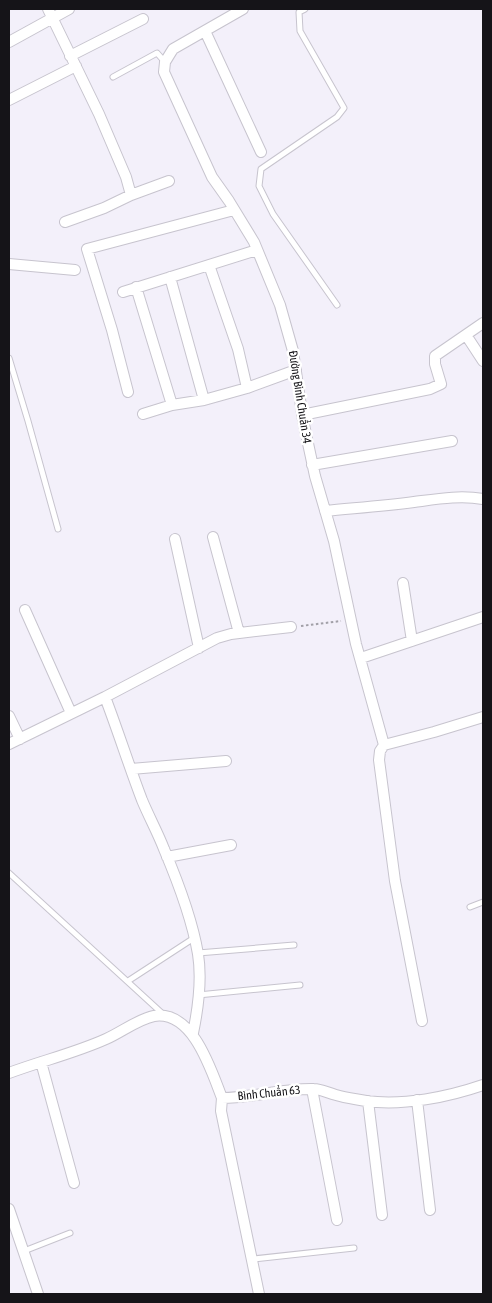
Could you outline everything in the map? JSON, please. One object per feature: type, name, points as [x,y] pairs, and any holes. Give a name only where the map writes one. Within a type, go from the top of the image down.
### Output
[{"type":"street","points":[[9,42],[50,14],[69,9]]},
{"type":"street","points":[[165,62],[173,49],[243,9]]},
{"type":"street","points":[[50,14],[99,114],[132,195]]},
{"type":"street","points":[[70,56],[143,19]]},
{"type":"street","points":[[204,31],[260,152]]},
{"type":"street","name":"Đường Bình Chuẩn 34","points":[[165,62],[164,72],[212,177],[257,250],[280,304],[293,351],[302,415],[312,465],[334,542],[351,620],[384,745]]},
{"type":"street","points":[[9,100],[76,66]]},
{"type":"street","points":[[65,222],[169,181]]},
{"type":"street","points":[[128,392],[112,330],[87,249],[234,210]]},
{"type":"street","points":[[123,292],[257,250]]},
{"type":"street","points":[[9,264],[75,270]]},
{"type":"street","points":[[209,265],[238,349],[247,388]]},
{"type":"street","points":[[170,277],[204,400]]},
{"type":"street","points":[[136,287],[172,405]]},
{"type":"street","points":[[302,415],[430,389],[441,384],[435,364],[435,356],[483,323]]},
{"type":"street","points":[[466,335],[483,361]]},
{"type":"street","points":[[143,414],[172,405],[204,400],[247,388],[296,370]]},
{"type":"street","points":[[312,465],[452,441]]},
{"type":"street","points":[[325,511],[416,502],[436,498],[470,497],[483,499]]},
{"type":"street","points":[[213,537],[239,633]]},
{"type":"street","points":[[175,539],[199,648]]},
{"type":"street","points":[[403,583],[412,641]]},
{"type":"street","points":[[25,610],[71,713]]},
{"type":"street","points":[[361,658],[483,617]]},
{"type":"street","points":[[9,744],[217,638],[239,633],[291,627]]},
{"type":"street","points":[[105,696],[143,801],[183,898],[198,953],[197,1014],[193,1034]]},
{"type":"street","points":[[9,716],[20,739]]},
{"type":"street","points":[[422,1020],[395,881],[379,760],[380,751],[384,745],[483,718]]},
{"type":"street","points":[[131,769],[226,761]]},
{"type":"street","points":[[167,857],[232,845]]},
{"type":"street","points":[[9,1073],[105,1040],[152,1016],[165,1015],[193,1034],[222,1098]]},
{"type":"street","points":[[41,1062],[74,1183]]},
{"type":"street","name":"Bình Chuẩn 63","points":[[259,1294],[221,1111],[222,1098],[312,1089],[368,1101],[394,1102],[417,1100],[483,1085]]},
{"type":"street","points":[[312,1089],[337,1220]]},
{"type":"street","points":[[417,1100],[430,1210]]},
{"type":"street","points":[[368,1101],[382,1215]]},
{"type":"street","points":[[9,1209],[38,1294]]},
{"type":"lane","points":[[304,9],[299,12],[300,31],[344,108],[337,117],[261,169],[258,186],[273,214],[337,305]]},
{"type":"lane","points":[[113,77],[157,53],[165,62]]},
{"type":"lane","points":[[9,358],[58,529]]},
{"type":"lane","points":[[9,873],[165,1015]]},
{"type":"lane","points":[[470,907],[483,902]]},
{"type":"lane","points":[[128,981],[194,938]]},
{"type":"lane","points":[[198,953],[294,944]]},
{"type":"lane","points":[[198,996],[300,985]]},
{"type":"lane","points":[[24,1251],[70,1233]]},
{"type":"lane","points":[[252,1259],[354,1248]]},
{"type":"path","points":[[291,627],[351,620]]}]
